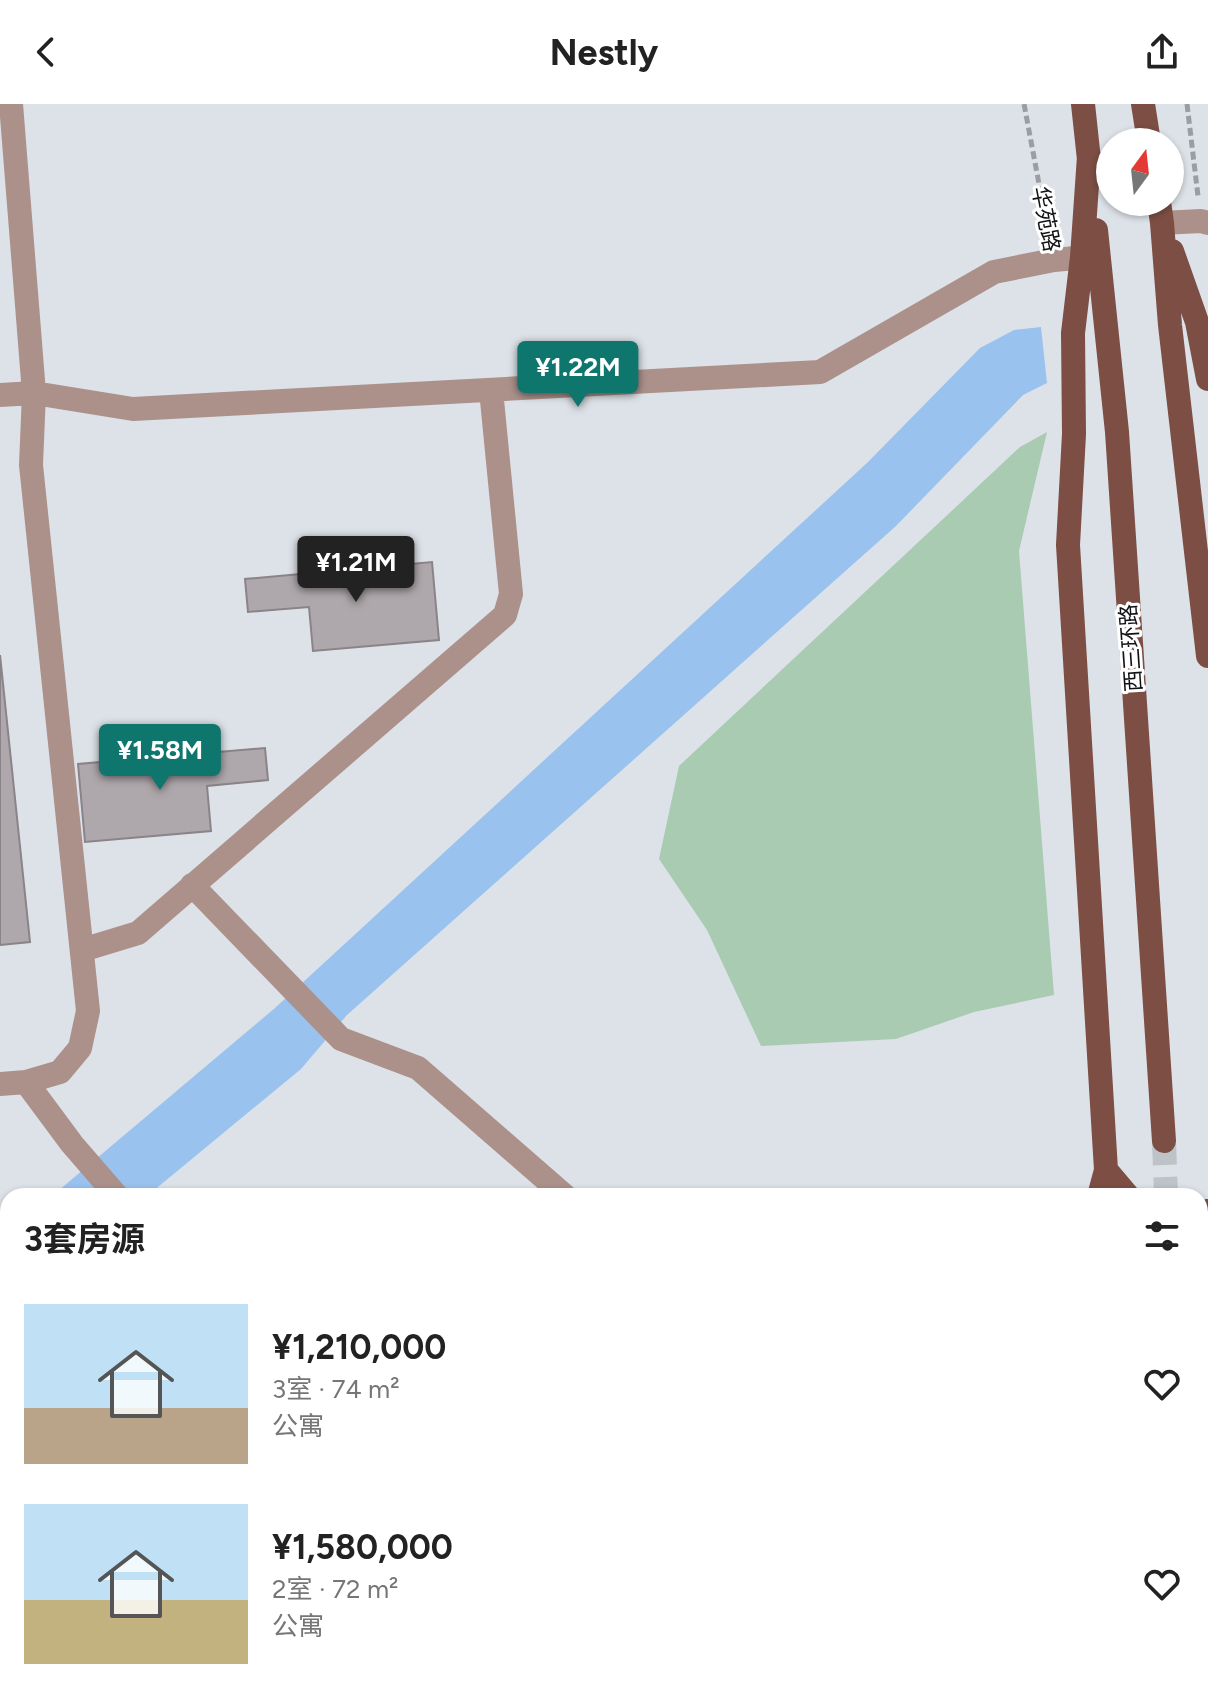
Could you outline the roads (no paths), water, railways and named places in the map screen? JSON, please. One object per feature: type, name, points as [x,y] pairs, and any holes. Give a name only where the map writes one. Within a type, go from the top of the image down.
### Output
[{"type":"main road","points":[[1083,104],[1089,156],[1090,256],[1073,333],[1074,434],[1068,545],[1106,1170],[1111,1188]]},
{"type":"main road","points":[[1143,104],[1147,128]]},
{"type":"main road","points":[[1161,216],[1170,325],[1208,656]]},
{"type":"main road","points":[[1162,216],[1197,322],[1208,379]]},
{"type":"main road","name":"西三环路","points":[[1090,256],[1117,432],[1164,1141]]},
{"type":"main road","points":[[1101,1188],[1106,1170]]},
{"type":"main road","points":[[1106,1170],[1121,1188]]},
{"type":"street","points":[[0,1084],[26,1082],[60,1072],[80,1048],[88,1011],[31,465],[34,393],[11,104]]},
{"type":"street","points":[[1179,216],[1205,222]]},
{"type":"street","points":[[0,395],[34,393],[133,409],[820,372],[994,272],[1090,256]]},
{"type":"street","points":[[82,950],[138,933],[505,615],[511,594],[491,390]]},
{"type":"street","points":[[192,885],[341,1039],[418,1068],[556,1188]]},
{"type":"street","points":[[26,1082],[72,1144],[110,1188]]},
{"type":"water","points":[[1041,327],[1047,383],[1023,395],[896,526],[347,1015],[301,1069],[157,1188],[61,1188],[275,1008],[868,462],[980,348],[1014,330]]},
{"type":"tunnel","points":[[1164,1141],[1166,1188]]}]
